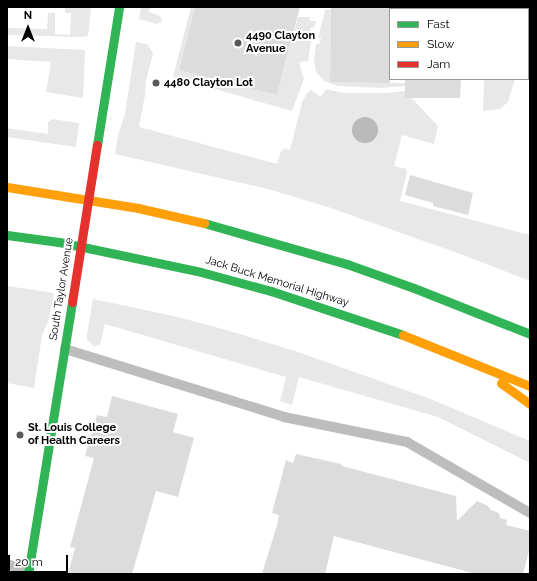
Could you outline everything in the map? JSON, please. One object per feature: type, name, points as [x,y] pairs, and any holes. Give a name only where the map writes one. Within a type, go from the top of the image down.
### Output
[{"type":"main road","name":"South Taylor Avenue","points":[[29,572],[118,7]]},
{"type":"main road","points":[[7,187],[138,208],[209,224],[347,264],[414,288],[530,334]]},
{"type":"main road","name":"Jack Buck Memorial Highway","points":[[7,235],[66,244],[215,276],[339,313],[408,337],[530,386]]},
{"type":"main road","points":[[474,363],[530,404]]},
{"type":"lane","points":[[64,349],[284,417],[407,442],[530,513]]},
{"type":"lane","points":[[7,564],[29,572]]},
{"type":"shaded area","points":[[65,7],[91,7],[88,36],[7,35],[7,28],[47,29],[48,13],[55,13],[55,34],[70,35],[71,13],[65,13]]},
{"type":"shaded area","points":[[141,7],[150,7],[149,12],[160,16],[162,22],[157,24],[139,19]]},
{"type":"shaded area","points":[[191,7],[195,7],[179,70],[277,95],[298,17],[310,17],[310,21],[316,21],[314,28],[311,27],[310,33],[312,34],[308,61],[299,62],[304,79],[292,111],[173,77]]},
{"type":"shaded area","points":[[530,7],[529,17],[529,8],[480,8]]},
{"type":"shaded area","points":[[325,10],[331,10],[330,82],[405,83],[405,86],[382,88],[338,86],[324,81],[316,72],[314,59],[316,44],[319,44],[321,38],[318,38]]},
{"type":"shaded area","points":[[136,42],[147,44],[153,53],[146,81],[139,127],[277,164],[281,151],[284,149],[290,150],[302,102],[307,93],[311,90],[321,97],[326,89],[343,93],[386,93],[405,91],[438,126],[434,144],[402,135],[394,166],[406,169],[407,172],[400,201],[530,235],[530,281],[463,255],[328,207],[268,189],[115,154],[118,135],[125,114]]},
{"type":"shaded area","points":[[7,46],[85,50],[83,98],[46,92],[51,62],[7,59]]},
{"type":"shaded area","points":[[484,80],[515,80],[508,102],[500,109],[483,111]]},
{"type":"shaded area","points":[[365,117],[374,121],[378,130],[374,139],[365,143],[356,139],[352,130],[356,121]]},
{"type":"shaded area","points":[[52,119],[79,123],[76,147],[7,137],[7,128],[48,134],[48,122]]},
{"type":"shaded area","points":[[7,286],[54,293],[48,322],[42,335],[34,388],[7,383]]},
{"type":"shaded area","points":[[93,299],[178,317],[230,331],[295,351],[428,398],[530,441],[530,463],[438,417],[299,377],[292,405],[280,401],[286,377],[105,324],[100,345],[94,346],[87,340]]},
{"type":"building","name":"4490 Clayton Avenue","points":[[195,7],[300,7],[277,95],[179,70]]},
{"type":"building","name":"4490 Clayton Avenue","points":[[331,7],[390,7],[390,83],[330,82]]},
{"type":"building","points":[[405,80],[461,80],[460,98],[405,98]]},
{"type":"building","points":[[410,175],[473,193],[468,215],[433,206],[433,203],[405,195]]},
{"type":"building","points":[[112,396],[178,414],[173,432],[194,438],[178,497],[156,491],[132,574],[68,574],[75,548],[70,547],[94,458],[85,456],[97,415],[107,417]]},
{"type":"building","points":[[296,454],[341,464],[342,466],[456,496],[457,521],[477,501],[488,506],[491,510],[499,513],[500,518],[507,520],[506,525],[530,531],[530,547],[523,574],[476,574],[334,536],[325,574],[262,574],[277,525],[279,515],[272,513],[286,460],[293,463]]},
{"type":"traffic: fast","points":[[97,145],[119,7]]},
{"type":"traffic: fast","points":[[204,223],[347,264],[414,288],[530,334]]},
{"type":"traffic: fast","points":[[7,235],[59,242],[201,272],[271,291],[403,335]]},
{"type":"traffic: fast","points":[[28,574],[72,302]]},
{"type":"traffic: slow","points":[[7,187],[138,208],[204,223]]},
{"type":"traffic: slow","points":[[403,335],[530,386]]},
{"type":"traffic: slow","points":[[501,383],[530,404]]},
{"type":"traffic: jam","points":[[72,302],[97,145]]},
{"type":"place","name":"4490 Clayton Avenue","points":[[238,43]]},
{"type":"place","name":"4480 Clayton Lot","points":[[156,83]]},
{"type":"place","name":"St. Louis College of Health Careers","points":[[20,435]]}]
